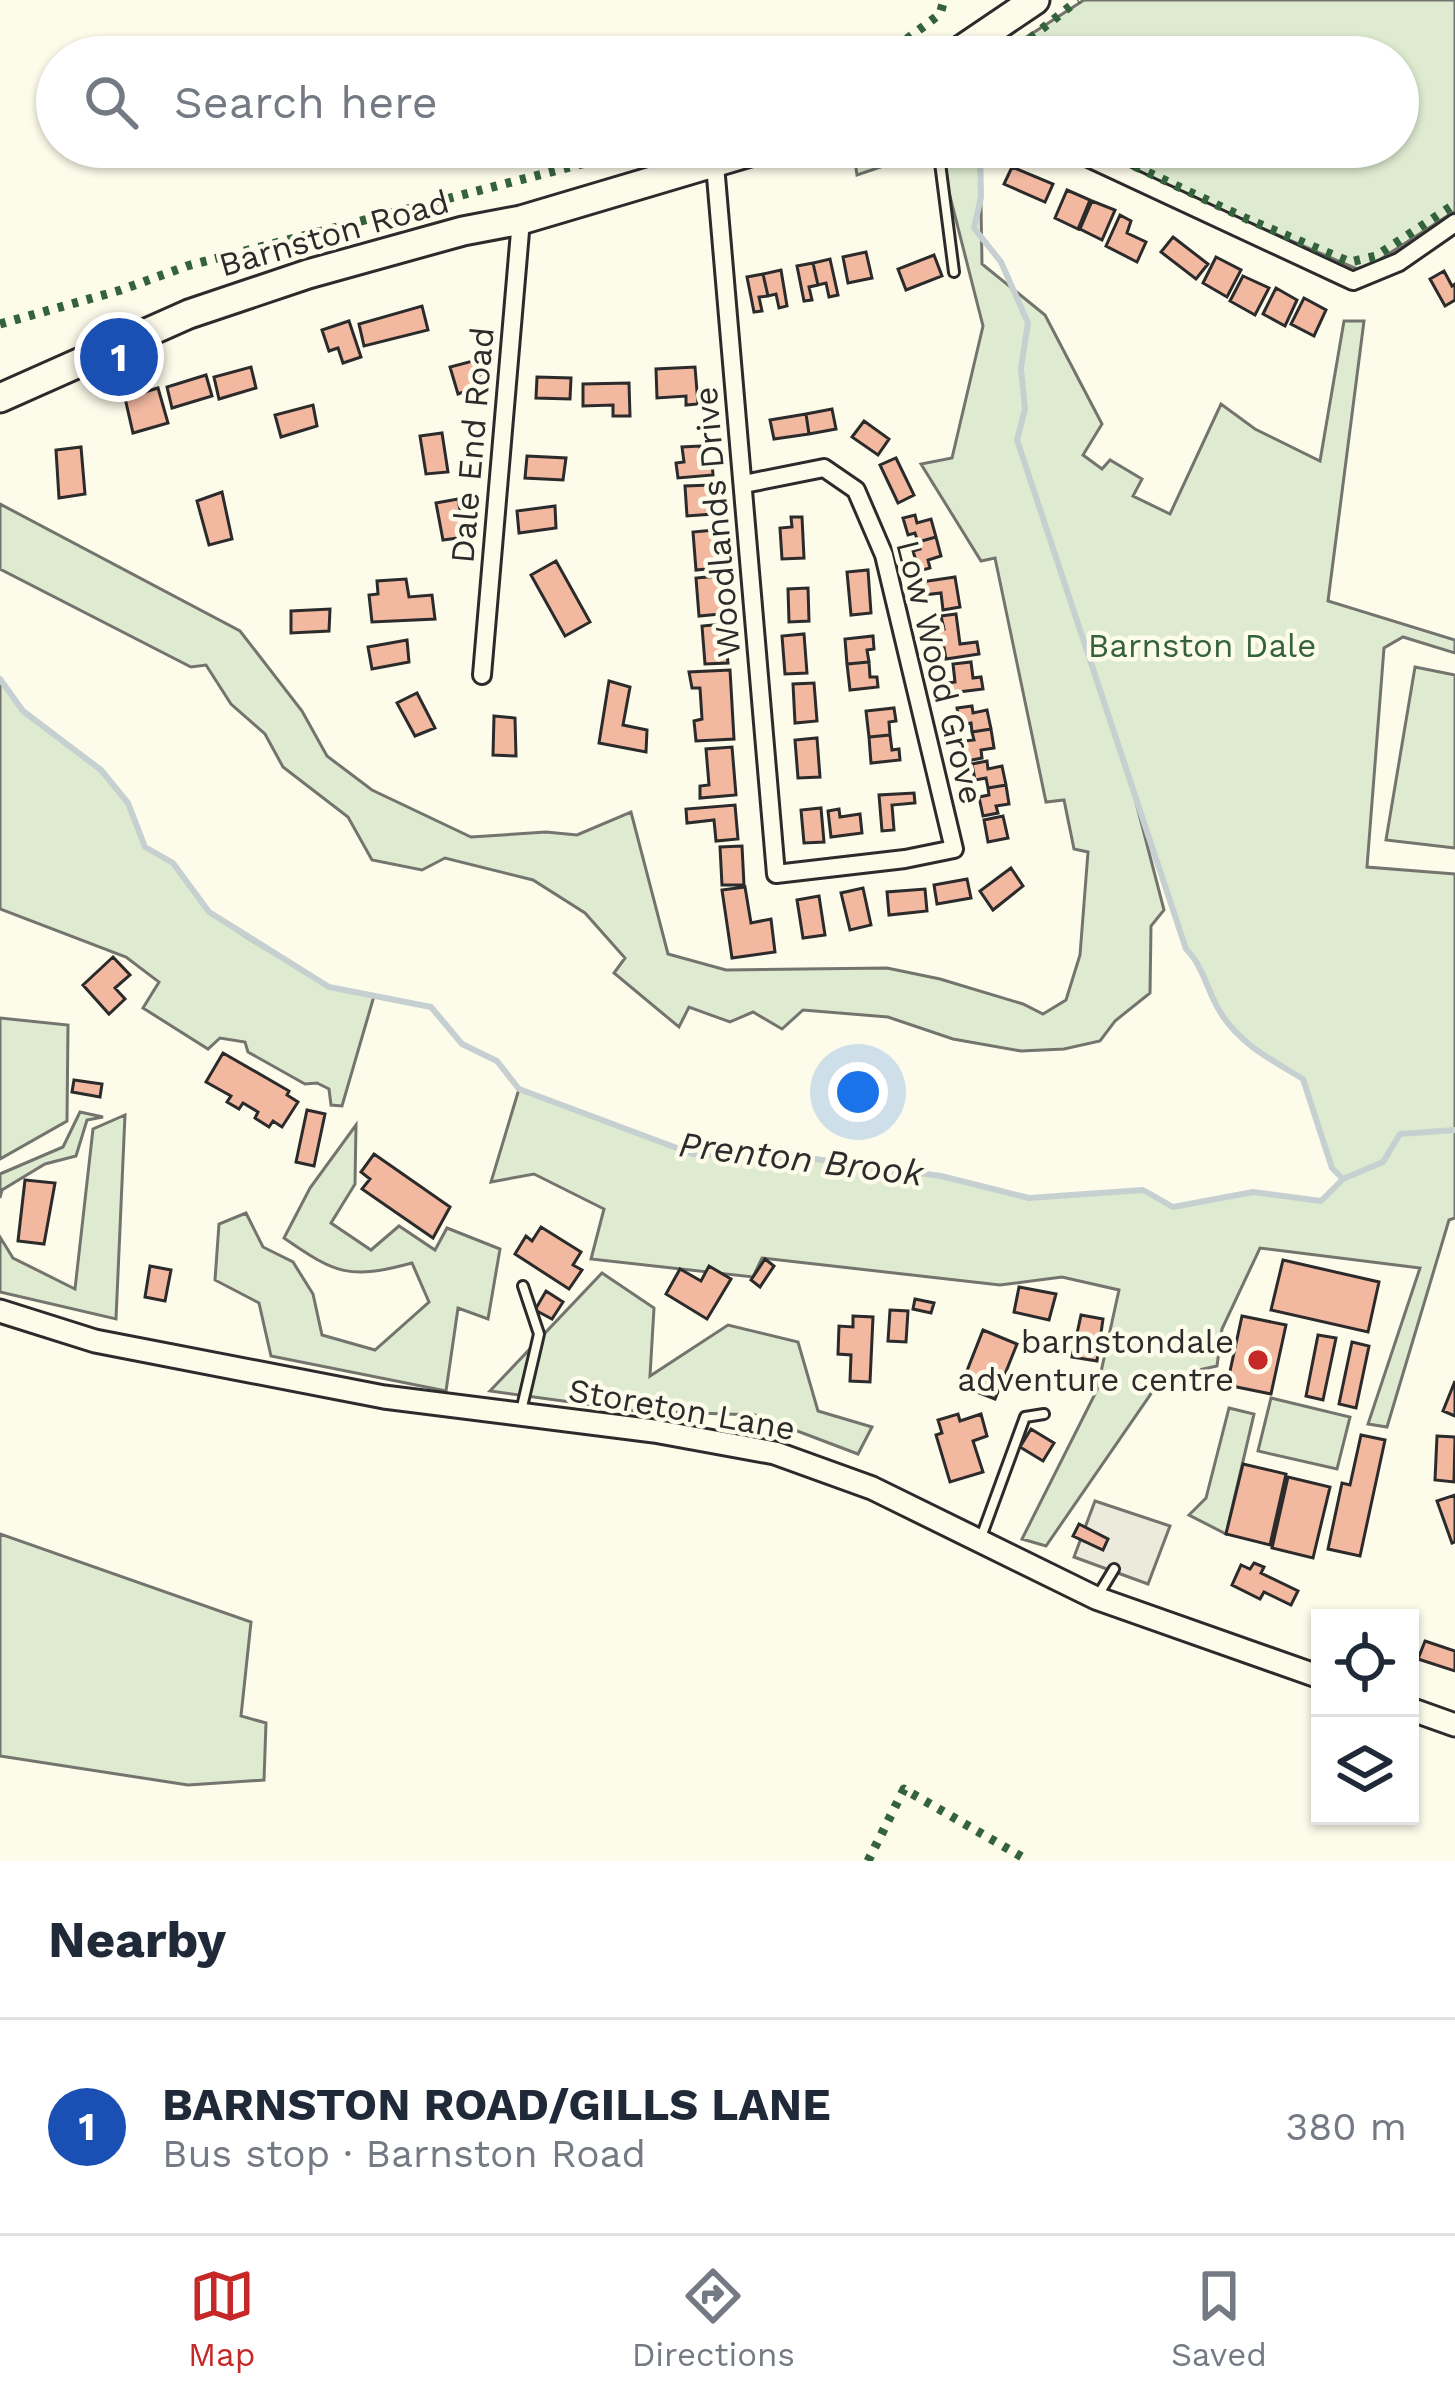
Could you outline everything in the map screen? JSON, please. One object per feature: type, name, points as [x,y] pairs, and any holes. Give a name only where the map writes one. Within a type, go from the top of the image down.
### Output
[{"type":"main road","points":[[989,36],[1035,0]]},
{"type":"main road","name":"Barnston Road","points":[[0,398],[189,314],[308,274],[704,168]]},
{"type":"street","name":"Woodlands Drive","points":[[715,168],[776,874]]},
{"type":"street","points":[[1110,168],[1353,281],[1399,262],[1455,223]]},
{"type":"street","name":"Dale End Road","points":[[482,675],[521,220]]},
{"type":"street","name":"Low Wood Grove","points":[[744,484],[824,468],[856,490],[884,556],[954,849],[776,874]]},
{"type":"street","name":"Storeton Lane","points":[[0,1311],[116,1345],[384,1397],[654,1432],[775,1453],[872,1488],[1096,1598],[1311,1674]]},
{"type":"street","points":[[1419,1712],[1455,1725]]},
{"type":"lane","points":[[941,168],[954,272]]},
{"type":"lane","points":[[521,1415],[539,1334],[523,1286]]},
{"type":"lane","points":[[980,1541],[1024,1417],[1044,1414]]},
{"type":"lane","points":[[1096,1598],[1114,1569]]},
{"type":"green space","points":[[1084,0],[1455,0],[1455,211],[1373,264],[1357,269],[1122,168],[1419,168],[1419,36],[1028,36]]},
{"type":"green space","name":"Barnston Dale","points":[[943,168],[980,168],[982,264],[1045,315],[1102,424],[1083,455],[1102,469],[1110,460],[1142,479],[1133,496],[1170,514],[1221,404],[1255,429],[1320,461],[1344,321],[1364,321],[1328,601],[1455,640],[1455,653],[1403,637],[1384,648],[1367,867],[1455,874],[1455,1218],[1449,1220],[1387,1427],[1368,1424],[1420,1268],[1260,1248],[1222,1329],[1217,1366],[1190,1372],[1168,1390],[1155,1388],[1046,1546],[1022,1539],[1097,1390],[1119,1290],[1062,1277],[1000,1285],[762,1258],[753,1277],[591,1259],[604,1209],[534,1174],[491,1182],[519,1089],[693,1154],[815,1159],[941,1176],[1029,1198],[1143,1190],[1173,1207],[1253,1192],[1321,1201],[1342,1179],[1332,1168],[1303,1079],[1249,1044],[1217,1007],[1186,949],[1131,783],[1164,910],[1151,926],[1150,993],[1115,1021],[1100,1041],[1021,1051],[953,1039],[888,1017],[803,1010],[782,1029],[753,1012],[730,1022],[689,1007],[679,1027],[614,973],[625,958],[585,913],[533,880],[445,858],[422,870],[372,860],[348,817],[283,767],[265,734],[231,704],[206,665],[191,667],[0,569],[0,504],[240,631],[302,711],[327,756],[372,790],[471,837],[577,835],[631,812],[668,954],[726,970],[887,968],[940,979],[1043,1014],[1066,1000],[1080,955],[1088,852],[1074,849],[1064,800],[1046,802],[995,558],[981,561],[921,464],[952,458],[983,326]]},
{"type":"green space","points":[[1415,667],[1455,675],[1455,848],[1386,840]]},
{"type":"green space","points":[[0,679],[23,711],[101,770],[128,803],[145,847],[173,863],[209,912],[329,987],[374,996],[342,1106],[331,1105],[329,1089],[305,1084],[248,1052],[245,1042],[220,1038],[208,1049],[143,1008],[159,982],[126,957],[0,909]]},
{"type":"green space","points":[[0,1018],[68,1025],[67,1121],[0,1159]]},
{"type":"green space","points":[[80,1112],[103,1117],[87,1120],[76,1156],[45,1164],[2,1190],[0,1198],[0,1174],[63,1147]]},
{"type":"green space","points":[[125,1115],[116,1319],[0,1292],[0,1237],[13,1258],[75,1289],[93,1129]]},
{"type":"green space","points":[[356,1125],[355,1184],[331,1223],[371,1250],[399,1226],[435,1250],[447,1228],[500,1249],[488,1319],[458,1308],[446,1391],[271,1356],[259,1303],[215,1280],[219,1224],[246,1213],[263,1247],[293,1262],[313,1294],[322,1335],[375,1350],[429,1302],[412,1263],[373,1271],[344,1270],[284,1238],[310,1188]]},
{"type":"green space","points":[[602,1273],[654,1308],[650,1376],[728,1325],[798,1342],[818,1411],[872,1427],[858,1454],[755,1415],[637,1411],[490,1391]]},
{"type":"green space","points":[[1271,1398],[1350,1417],[1337,1469],[1258,1451]]},
{"type":"green space","points":[[1229,1408],[1254,1414],[1226,1534],[1189,1515],[1206,1498]]},
{"type":"green space","points":[[0,1534],[251,1622],[241,1716],[266,1723],[264,1780],[188,1785],[0,1756]]},
{"type":"shaded area","points":[[1095,1501],[1170,1526],[1148,1584],[1074,1557]]},
{"type":"building","points":[[1014,168],[1053,184],[1045,202],[1004,184]]},
{"type":"building","points":[[1067,190],[1090,200],[1078,229],[1055,218]]},
{"type":"building","points":[[1092,201],[1115,210],[1102,240],[1080,229]]},
{"type":"building","points":[[1120,215],[1131,221],[1127,233],[1146,242],[1137,262],[1106,246]]},
{"type":"building","points":[[1173,237],[1208,264],[1196,279],[1161,252]]},
{"type":"building","points":[[866,252],[872,278],[848,283],[843,257]]},
{"type":"building","points":[[934,255],[942,276],[906,290],[898,269]]},
{"type":"building","points":[[1216,257],[1241,270],[1227,297],[1203,283]]},
{"type":"building","points":[[830,259],[838,295],[829,297],[826,283],[818,285],[813,263]]},
{"type":"building","points":[[813,263],[818,285],[809,287],[812,300],[804,301],[797,266]]},
{"type":"building","points":[[781,270],[787,306],[779,308],[776,294],[768,296],[763,274]]},
{"type":"building","points":[[1444,271],[1455,284],[1455,300],[1445,306],[1430,279]]},
{"type":"building","points":[[763,274],[768,296],[759,297],[762,311],[754,312],[747,277]]},
{"type":"building","points":[[1243,276],[1269,288],[1255,315],[1230,301]]},
{"type":"building","points":[[1276,288],[1297,300],[1285,326],[1263,314]]},
{"type":"building","points":[[1304,298],[1326,310],[1314,336],[1291,324]]},
{"type":"building","points":[[422,306],[428,330],[364,346],[359,324]]},
{"type":"building","points":[[349,321],[361,357],[343,363],[338,348],[329,351],[322,330]]},
{"type":"building","points":[[484,358],[487,373],[476,376],[480,386],[458,394],[450,367]]},
{"type":"building","points":[[251,367],[256,388],[219,399],[214,377]]},
{"type":"building","points":[[695,367],[698,404],[686,405],[686,396],[657,398],[656,369]]},
{"type":"building","points":[[206,375],[212,396],[172,408],[167,387]]},
{"type":"building","points":[[537,377],[571,378],[570,399],[536,398]]},
{"type":"building","points":[[629,383],[630,416],[613,416],[613,405],[583,406],[583,384]]},
{"type":"building","points":[[158,388],[168,423],[133,433],[125,398]]},
{"type":"building","points":[[313,405],[317,426],[281,437],[275,415]]},
{"type":"building","points":[[832,409],[836,429],[809,434],[806,414]]},
{"type":"building","points":[[806,414],[809,434],[774,439],[770,420]]},
{"type":"building","points":[[864,421],[889,439],[878,455],[852,437]]},
{"type":"building","points":[[442,433],[448,472],[426,474],[420,436]]},
{"type":"building","points":[[700,446],[702,464],[712,463],[713,475],[678,478],[676,463],[684,462],[682,447]]},
{"type":"building","points":[[81,447],[85,494],[59,498],[56,450]]},
{"type":"building","points":[[527,456],[566,458],[563,480],[525,478]]},
{"type":"building","points":[[896,458],[914,495],[898,503],[880,465]]},
{"type":"building","points":[[711,485],[713,514],[687,516],[685,486]]},
{"type":"building","points":[[222,492],[232,539],[209,545],[197,501]]},
{"type":"building","points":[[458,499],[465,537],[443,540],[436,503]]},
{"type":"building","points":[[555,506],[556,528],[519,533],[517,511]]},
{"type":"building","points":[[915,515],[917,523],[931,519],[936,537],[918,542],[915,533],[908,535],[903,518]]},
{"type":"building","points":[[791,517],[802,517],[804,558],[782,559],[780,528],[792,527]]},
{"type":"building","points":[[715,530],[718,568],[696,570],[693,532]]},
{"type":"building","points":[[936,537],[941,556],[928,560],[930,568],[919,571],[913,551],[920,549],[918,542]]},
{"type":"building","points":[[556,561],[590,622],[565,636],[531,575]]},
{"type":"building","points":[[868,570],[871,613],[851,615],[847,572]]},
{"type":"building","points":[[718,576],[721,614],[699,616],[696,578]]},
{"type":"building","points":[[955,577],[960,607],[943,610],[941,593],[923,595],[921,582]]},
{"type":"building","points":[[406,579],[409,597],[432,595],[435,619],[372,622],[369,595],[378,594],[377,581]]},
{"type":"building","points":[[808,588],[809,621],[789,622],[788,589]]},
{"type":"building","points":[[330,609],[329,631],[291,633],[291,611]]},
{"type":"building","points":[[956,614],[960,644],[977,642],[979,654],[946,659],[944,648],[936,649],[933,630],[944,629],[941,616]]},
{"type":"building","points":[[724,624],[728,663],[705,664],[702,626]]},
{"type":"building","points":[[804,634],[807,673],[785,674],[782,636]]},
{"type":"building","points":[[873,636],[874,649],[867,650],[869,662],[847,664],[845,639]]},
{"type":"building","points":[[407,640],[409,662],[372,669],[368,647]]},
{"type":"building","points":[[869,662],[870,677],[877,677],[878,687],[850,690],[847,664]]},
{"type":"building","points":[[971,662],[973,678],[981,677],[983,689],[950,693],[948,683],[955,682],[953,664]]},
{"type":"building","points":[[730,670],[734,739],[696,741],[694,721],[702,719],[700,688],[692,688],[689,672]]},
{"type":"building","points":[[609,681],[630,687],[623,725],[647,730],[646,752],[599,743]]},
{"type":"building","points":[[814,683],[817,721],[795,723],[793,684]]},
{"type":"building","points":[[417,693],[435,728],[415,736],[397,703]]},
{"type":"building","points":[[972,706],[973,713],[987,710],[991,729],[972,732],[971,723],[960,725],[957,708]]},
{"type":"building","points":[[894,708],[896,721],[889,722],[890,735],[869,737],[866,711]]},
{"type":"building","points":[[494,716],[515,718],[516,756],[493,755]]},
{"type":"building","points":[[991,729],[994,748],[981,750],[982,758],[967,761],[964,741],[974,740],[972,732]]},
{"type":"building","points":[[890,735],[892,750],[899,749],[900,760],[871,763],[869,737]]},
{"type":"building","points":[[817,738],[820,777],[798,778],[795,740]]},
{"type":"building","points":[[732,747],[736,795],[700,798],[700,786],[709,785],[706,749]]},
{"type":"building","points":[[987,761],[988,769],[1002,766],[1006,785],[988,788],[986,778],[975,780],[972,764]]},
{"type":"building","points":[[1006,785],[1009,804],[996,806],[998,813],[983,816],[979,797],[989,795],[988,788]]},
{"type":"building","points":[[914,793],[915,803],[892,805],[894,830],[882,831],[879,795]]},
{"type":"building","points":[[735,805],[738,839],[716,841],[714,820],[687,823],[686,809]]},
{"type":"building","points":[[821,808],[824,842],[804,843],[801,810]]},
{"type":"building","points":[[839,809],[840,817],[860,814],[862,833],[831,837],[828,811]]},
{"type":"building","points":[[1003,816],[1008,838],[988,842],[984,820]]},
{"type":"building","points":[[742,846],[744,885],[722,885],[720,847]]},
{"type":"building","points":[[1011,868],[1023,886],[993,910],[980,891]]},
{"type":"building","points":[[967,879],[971,898],[937,904],[934,885]]},
{"type":"building","points":[[745,887],[751,923],[771,919],[775,952],[732,958],[722,890]]},
{"type":"building","points":[[863,888],[871,925],[850,930],[841,893]]},
{"type":"building","points":[[925,889],[927,911],[889,915],[887,892]]},
{"type":"building","points":[[819,896],[825,935],[803,938],[797,900]]},
{"type":"building","points":[[113,957],[130,975],[115,988],[125,999],[109,1014],[83,985]]},
{"type":"building","points":[[223,1053],[289,1091],[287,1095],[298,1102],[282,1127],[273,1121],[269,1127],[255,1118],[258,1112],[243,1103],[239,1109],[227,1102],[231,1096],[206,1082]]},
{"type":"building","points":[[74,1080],[102,1084],[100,1097],[72,1092]]},
{"type":"building","points":[[307,1110],[325,1114],[314,1166],[296,1162]]},
{"type":"building","points":[[374,1154],[450,1207],[433,1238],[362,1189],[370,1179],[361,1172]]},
{"type":"building","points":[[25,1180],[55,1183],[44,1244],[18,1241]]},
{"type":"building","points":[[541,1227],[581,1252],[573,1265],[582,1270],[569,1289],[515,1254],[526,1236],[532,1241]]},
{"type":"building","points":[[765,1259],[774,1266],[760,1287],[751,1280]]},
{"type":"building","points":[[1283,1260],[1379,1282],[1368,1332],[1271,1310]]},
{"type":"building","points":[[150,1266],[171,1270],[165,1301],[145,1297]]},
{"type":"building","points":[[709,1266],[731,1279],[707,1319],[666,1294],[680,1269],[701,1281]]},
{"type":"building","points":[[1019,1287],[1056,1294],[1049,1320],[1014,1312]]},
{"type":"building","points":[[546,1291],[563,1302],[552,1319],[535,1310]]},
{"type":"building","points":[[915,1299],[934,1303],[931,1313],[913,1309]]},
{"type":"building","points":[[890,1310],[908,1311],[906,1342],[888,1341]]},
{"type":"building","points":[[1081,1315],[1103,1319],[1097,1361],[1072,1357]]},
{"type":"building","points":[[853,1316],[873,1317],[870,1382],[850,1381],[851,1355],[838,1354],[839,1326],[853,1327]]},
{"type":"building","points":[[1242,1316],[1286,1325],[1271,1394],[1227,1385]]},
{"type":"building","points":[[983,1330],[1017,1344],[995,1399],[961,1386]]},
{"type":"building","points":[[1318,1335],[1336,1338],[1323,1400],[1306,1396]]},
{"type":"building","points":[[1352,1342],[1369,1346],[1356,1408],[1339,1404]]},
{"type":"building","points":[[1455,1381],[1455,1416],[1443,1411]]},
{"type":"building","points":[[958,1414],[960,1421],[981,1414],[987,1436],[973,1441],[983,1472],[950,1482],[936,1435],[942,1433],[938,1420]]},
{"type":"building","points":[[1031,1429],[1054,1443],[1043,1461],[1020,1447]]},
{"type":"building","points":[[1361,1435],[1385,1440],[1360,1556],[1328,1549],[1342,1483],[1350,1485]]},
{"type":"building","points":[[1437,1436],[1455,1437],[1454,1482],[1435,1480]]},
{"type":"building","points":[[1243,1464],[1286,1474],[1270,1545],[1226,1534]]},
{"type":"building","points":[[1288,1477],[1330,1487],[1313,1558],[1272,1548]]},
{"type":"building","points":[[1455,1495],[1455,1542],[1452,1543],[1437,1501]]},
{"type":"building","points":[[1079,1524],[1108,1539],[1103,1550],[1073,1536]]},
{"type":"building","points":[[1254,1563],[1264,1567],[1261,1573],[1298,1591],[1291,1605],[1264,1592],[1260,1599],[1232,1585],[1241,1565],[1250,1569]]},
{"type":"building","points":[[1425,1641],[1455,1651],[1455,1671],[1419,1659]]},
{"type":"waterway","points":[[980,168],[981,197],[974,228],[1001,262],[1028,323],[1021,368],[1025,409],[1017,440],[1186,949],[1230,1026],[1303,1079],[1332,1168],[1342,1178]]},
{"type":"waterway","name":"Prenton Brook","points":[[0,679],[23,711],[101,770],[128,803],[145,847],[173,863],[209,912],[329,987],[431,1007],[462,1044],[497,1061],[519,1089],[693,1154],[815,1159],[941,1176],[1029,1198],[1143,1190],[1173,1207],[1253,1192],[1321,1201],[1343,1179],[1383,1162],[1400,1134],[1455,1130]]},
{"type":"hedge","points":[[911,36],[940,14],[944,0]]},
{"type":"hedge","points":[[1033,36],[1078,0]]},
{"type":"hedge","points":[[0,324],[187,266],[566,168]]},
{"type":"hedge","points":[[1139,168],[1350,262],[1376,256],[1455,204]]},
{"type":"hedge","points":[[868,1861],[904,1789],[1029,1861]]},
{"type":"place","name":"BARNSTON ROAD/GILLS LANE","points":[[119,357]]},
{"type":"place","name":"barnstondale adventure centre","points":[[1258,1360]]}]
